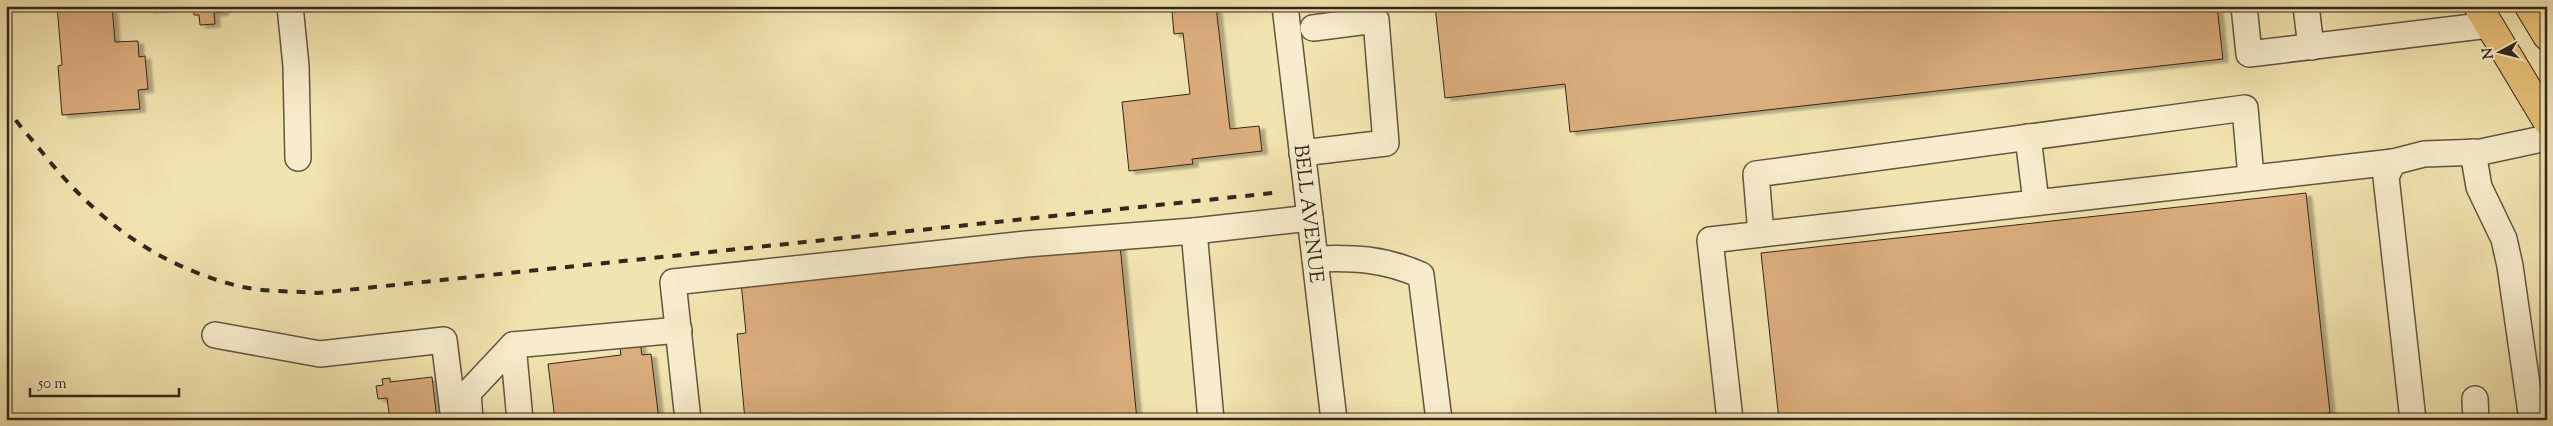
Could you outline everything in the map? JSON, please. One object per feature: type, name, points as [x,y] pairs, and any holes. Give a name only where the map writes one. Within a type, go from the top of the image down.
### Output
[{"type":"main road","points":[[2529,6],[2547,36]]},
{"type":"main road","points":[[2484,16],[2547,121]]},
{"type":"street","points":[[290,6],[296,66],[298,158]]},
{"type":"street","points":[[2244,6],[2249,54],[2311,47],[2484,16]]},
{"type":"street","points":[[2306,6],[2311,47]]},
{"type":"street","points":[[1286,18],[1312,17],[1376,20],[1386,143],[1302,152]]},
{"type":"street","name":"BELL AVENUE","points":[[1286,18],[1334,420]]},
{"type":"street","points":[[1761,234],[1756,174],[2245,108],[2251,177]]},
{"type":"street","points":[[2028,137],[2036,202]]},
{"type":"street","points":[[1730,420],[1710,240],[2392,162],[2424,154],[2473,152],[2547,138]]},
{"type":"street","points":[[2473,152],[2479,186],[2504,239],[2510,266],[2532,420]]},
{"type":"street","points":[[2392,162],[2386,177],[2413,420]]},
{"type":"street","points":[[688,420],[673,282],[1026,244],[1194,231],[1310,218]]},
{"type":"street","points":[[1194,231],[1212,420]]},
{"type":"street","points":[[1315,259],[1344,258],[1396,264],[1420,275],[1439,420]]},
{"type":"street","points":[[470,420],[468,394],[513,346],[678,330]]},
{"type":"street","points":[[215,335],[320,354],[444,340],[454,420]]},
{"type":"street","points":[[513,346],[520,420]]},
{"type":"building","points":[[57,6],[112,6],[115,42],[138,41],[139,57],[145,56],[148,89],[138,90],[140,109],[62,115],[58,66],[62,65]]},
{"type":"building","points":[[148,6],[193,6],[148,10]]},
{"type":"building","points":[[193,6],[223,6],[223,12],[214,13],[215,24],[200,25],[199,15],[194,15]]},
{"type":"building","points":[[1181,6],[1216,6],[1230,129],[1259,126],[1262,151],[1192,159],[1193,164],[1129,171],[1122,102],[1190,94],[1183,33],[1174,34],[1172,12],[1181,11]]},
{"type":"building","points":[[1435,6],[2217,6],[2223,59],[1570,132],[1565,84],[1445,98]]},
{"type":"building","points":[[2306,193],[2330,413],[2270,420],[1779,420],[1761,253]]},
{"type":"building","points":[[1120,245],[1137,420],[745,420],[737,334],[746,333],[741,282]]},
{"type":"building","points":[[640,341],[642,355],[651,354],[659,420],[555,420],[548,364],[621,355],[619,343]]},
{"type":"building","points":[[432,377],[437,420],[390,420],[387,398],[378,399],[376,386],[383,385],[382,379],[390,378],[390,382]]},
{"type":"railway","points":[[6,105],[21,127],[80,195],[102,216],[126,234],[151,251],[207,277],[238,286],[267,290],[318,293],[1273,193]]}]
